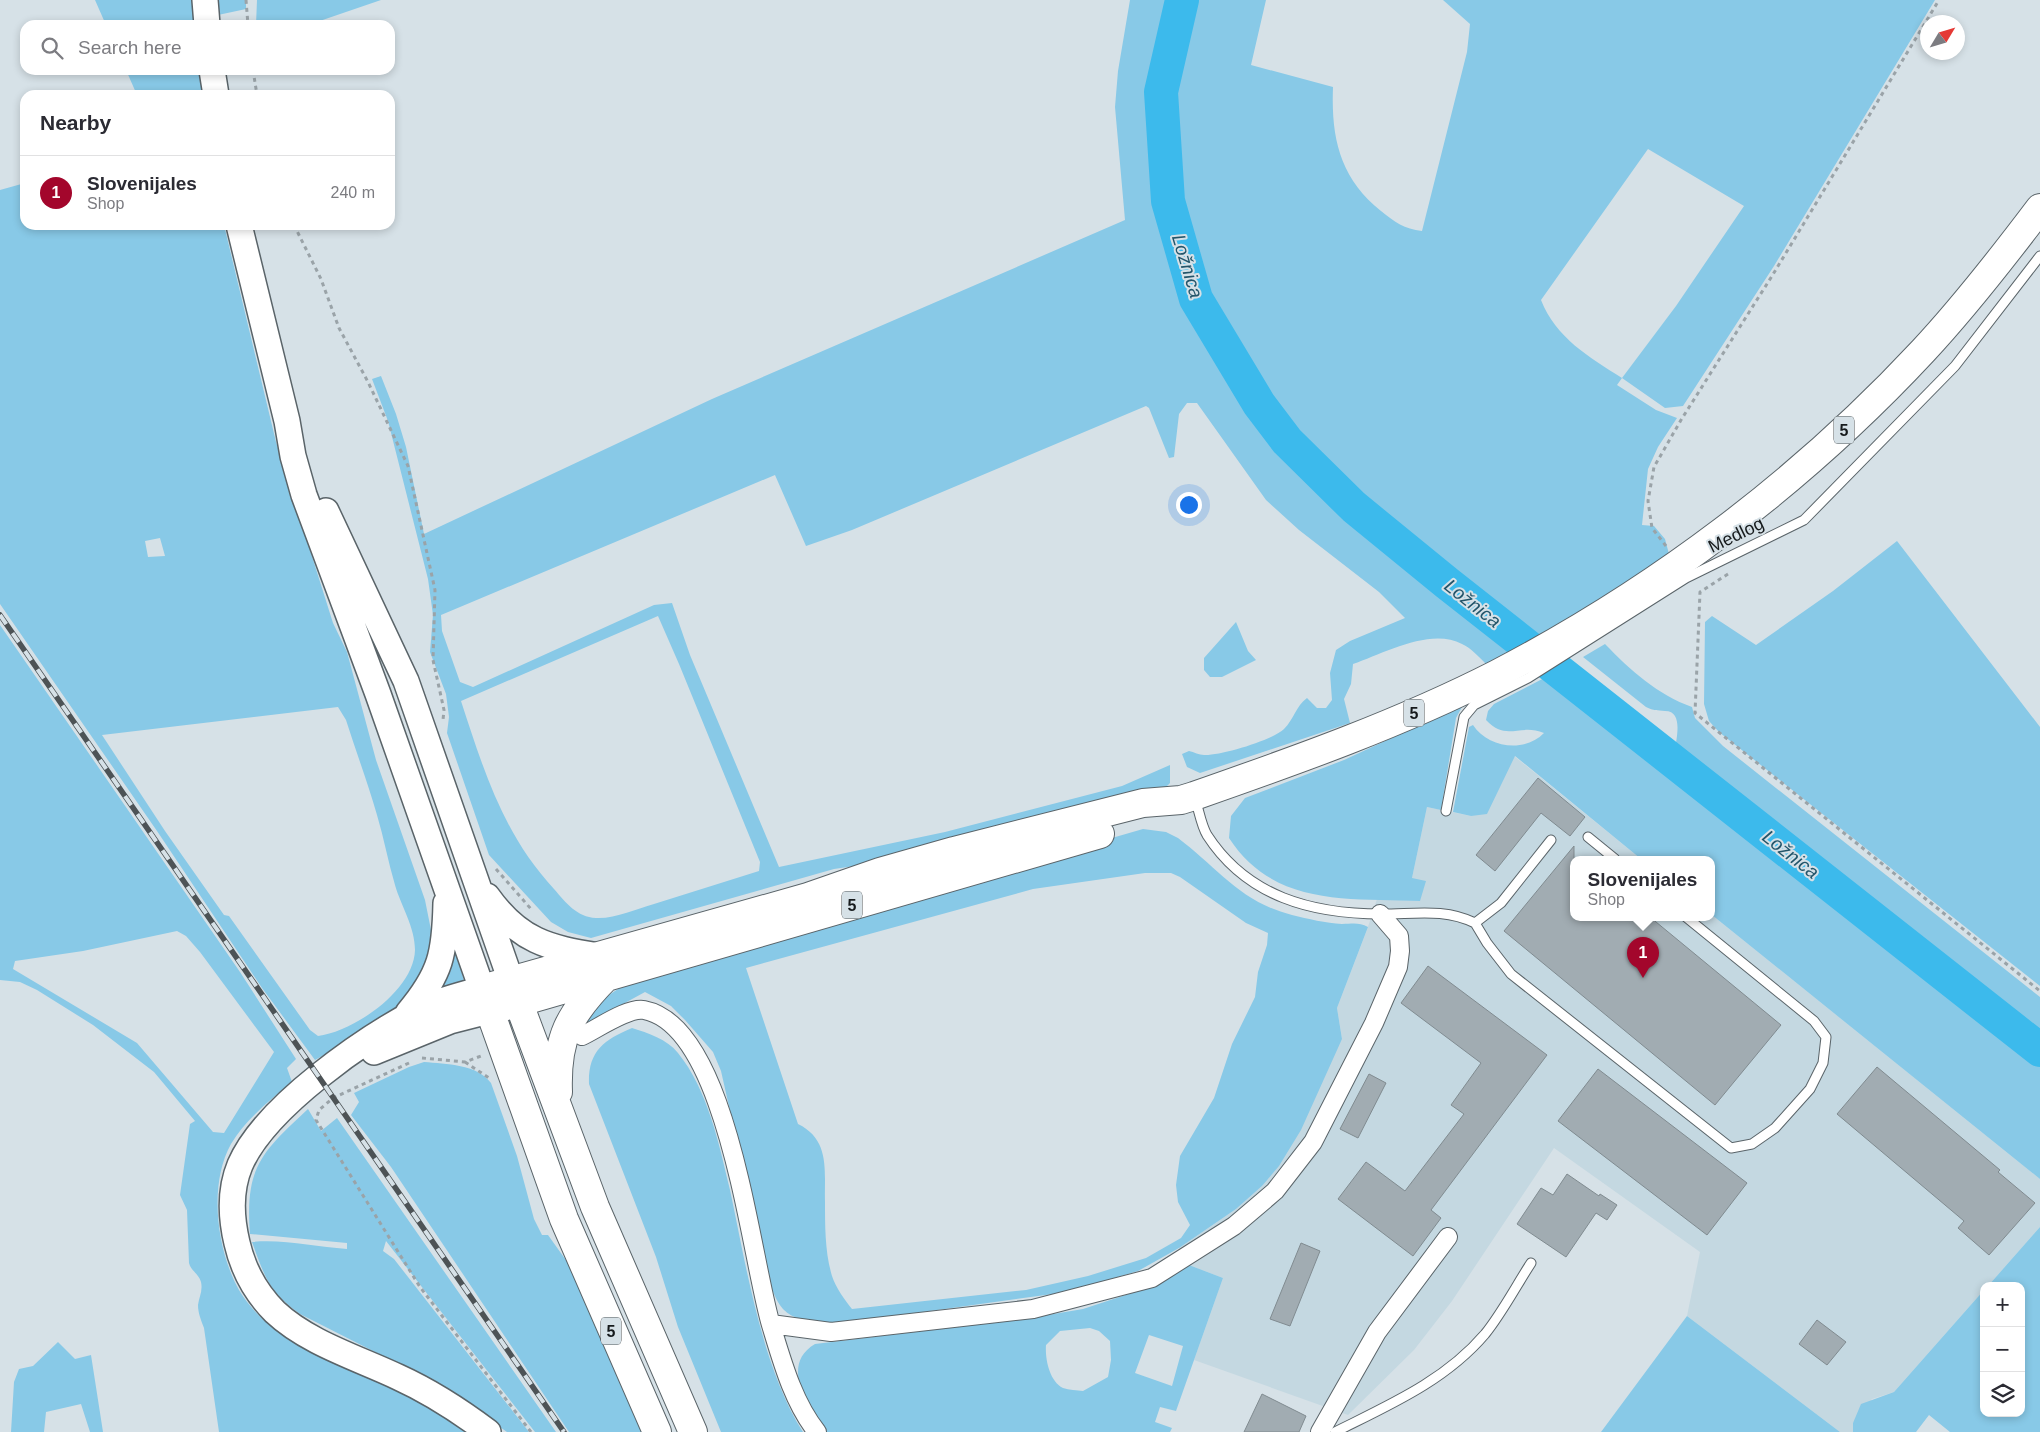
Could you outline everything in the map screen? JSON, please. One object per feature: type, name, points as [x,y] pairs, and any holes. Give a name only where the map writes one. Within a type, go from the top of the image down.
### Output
[{"type":"main road","points":[[205,0],[207,20]]},
{"type":"main road","points":[[213,75],[215,90]]},
{"type":"main road","name":"5","points":[[693,1432],[595,1207],[514,991],[1150,819],[1188,798],[1339,745],[1390,724],[1496,674],[1608,609],[1692,554],[1774,490],[1859,417],[1924,350],[1990,273],[2040,208]]},
{"type":"main road","points":[[240,230],[288,421],[293,456],[304,494],[378,694],[485,1000]]},
{"type":"main road","points":[[288,421],[334,529],[406,680],[514,991],[485,1000],[439,1002],[401,1020],[326,1073],[272,1117],[257,1135],[239,1167],[233,1198],[233,1228],[240,1257],[252,1282],[275,1311],[301,1330],[434,1395],[488,1432]]},
{"type":"main road","points":[[477,881],[495,907],[511,924],[526,935],[603,966],[588,996],[566,1031],[559,1049],[558,1106]]},
{"type":"main road","points":[[401,1020],[430,986],[437,971],[444,942],[446,891]]},
{"type":"main road","points":[[326,1073],[429,1028],[469,1014],[485,1000]]},
{"type":"main road","name":"5","points":[[485,1000],[564,1219],[657,1432]]},
{"type":"street","points":[[771,1324],[831,1332],[1033,1308],[1152,1278],[1234,1226],[1275,1191],[1314,1142],[1374,1023],[1398,967],[1400,951],[1399,936],[1380,914]]},
{"type":"street","points":[[582,1036],[631,1010],[642,1010],[656,1014],[667,1022],[697,1054],[728,1130],[771,1324],[795,1396],[817,1432]]},
{"type":"street","points":[[1320,1432],[1377,1332],[1448,1237]]},
{"type":"lane","name":"Medlog","points":[[1446,811],[1464,717],[1474,705],[1528,678],[1686,578],[1804,520],[1955,366],[2040,256]]},
{"type":"lane","points":[[1188,798],[1207,834],[1236,869],[1268,892],[1297,903],[1338,911],[1380,914],[1448,913],[1475,923],[1487,943],[1511,974],[1518,980],[1731,1148],[1752,1144],[1775,1128],[1810,1089],[1823,1063],[1826,1037],[1814,1020],[1691,921]]},
{"type":"lane","points":[[1588,837],[1611,856]]},
{"type":"lane","points":[[1475,923],[1501,903],[1551,840]]},
{"type":"lane","points":[[1335,1432],[1413,1392],[1443,1373],[1485,1334],[1530,1263]]},
{"type":"path","points":[[246,0],[248,20]]},
{"type":"path","points":[[1671,553],[1652,528],[1648,500],[1654,467],[1939,0]]},
{"type":"path","points":[[254,75],[256,90]]},
{"type":"path","points":[[1730,573],[1700,592],[1695,713],[2040,991]]},
{"type":"shaded area","points":[[95,0],[192,0],[194,20],[104,20]]},
{"type":"shaded area","points":[[217,0],[246,0],[246,9],[218,15]]},
{"type":"shaded area","points":[[257,0],[381,0],[323,20],[256,20]]},
{"type":"shaded area","points":[[1130,0],[1172,0],[1156,89],[1156,148],[1160,178],[1182,274],[1190,298],[1222,366],[1266,430],[1302,474],[1341,509],[1515,650],[1486,664],[1472,650],[1462,644],[1436,638],[1408,644],[1353,664],[1351,684],[1344,699],[1350,723],[1200,773],[1187,767],[1182,754],[1189,751],[1200,755],[1212,755],[1269,738],[1284,729],[1307,698],[1317,708],[1326,708],[1332,700],[1330,673],[1336,650],[1350,641],[1405,618],[1379,592],[1299,530],[1266,500],[1197,403],[1187,403],[1179,414],[1174,457],[1169,458],[1149,408],[1146,406],[852,530],[806,546],[775,475],[441,615],[442,631],[460,682],[473,687],[654,605],[672,603],[690,655],[779,867],[945,832],[1122,786],[1170,765],[1170,783],[1164,789],[903,859],[834,869],[591,938],[568,932],[551,922],[489,855],[447,733],[449,717],[446,694],[430,652],[433,615],[428,579],[388,421],[372,379],[381,376],[396,414],[406,447],[424,534],[712,399],[1125,220],[1115,107],[1118,71]],"holes":[[[658,616],[760,862],[759,871],[618,915],[603,918],[583,915],[568,904],[536,868],[508,824],[487,777],[461,701]]]},
{"type":"shaded area","points":[[1193,0],[1266,0],[1251,65],[1333,87],[1336,140],[1347,171],[1367,198],[1381,211],[1405,227],[1422,231],[1467,52],[1470,24],[1443,0],[1935,0],[1926,15],[1920,15],[1920,25],[1774,266],[1683,406],[1665,408],[1622,378],[1617,385],[1656,410],[1677,418],[1658,447],[1648,469],[1642,525],[1654,526],[1665,539],[1669,554],[1534,641],[1337,484],[1277,420],[1236,357],[1209,297],[1193,246],[1181,189],[1175,99]],"holes":[[[1648,149],[1744,206],[1676,306],[1622,378],[1586,354],[1555,325],[1541,300]]]},
{"type":"shaded area","points":[[128,75],[201,75],[202,90],[135,90]]},
{"type":"shaded area","points":[[20,184],[20,230],[225,230],[276,442],[333,623],[347,652],[376,760],[425,900],[434,945],[432,962],[406,1005],[328,1060],[324,1055],[315,1060],[262,988],[157,831],[0,604],[0,190]],"holes":[[[160,538],[165,556],[148,557],[145,541]],[[338,707],[346,720],[370,791],[395,885],[413,933],[415,950],[412,965],[405,980],[380,1006],[349,1026],[333,1033],[318,1036],[310,1030],[229,916],[224,915],[165,831],[102,735]]]},
{"type":"shaded area","points":[[1897,541],[2040,727],[2040,986],[1719,732],[1709,721],[1704,704],[1705,622],[1712,616],[1756,645],[1833,591]]},
{"type":"shaded area","points":[[1236,622],[1248,651],[1256,660],[1222,677],[1210,677],[1204,670],[1204,658]]},
{"type":"shaded area","points":[[0,625],[240,972],[296,1059],[287,1068],[292,1082],[258,1111],[243,1127],[231,1144],[219,1179],[218,1218],[221,1237],[231,1274],[239,1290],[263,1320],[303,1348],[400,1392],[468,1432],[219,1432],[204,1328],[198,1308],[202,1288],[199,1277],[189,1263],[187,1210],[180,1195],[190,1124],[195,1121],[154,1072],[93,1025],[37,990],[20,982],[0,980]],"holes":[[[177,931],[186,936],[274,1052],[224,1133],[213,1132],[137,1043],[13,969],[15,961],[83,951]]]},
{"type":"shaded area","points":[[1605,644],[1624,663],[1656,689],[1692,707],[1695,718],[1723,746],[2040,997],[2040,1042],[1675,751],[1678,726],[1675,716],[1671,712],[1653,710],[1646,707],[1583,657]]},
{"type":"shaded area","points":[[1552,674],[2040,1066],[2040,1179],[1715,917],[1715,856],[1637,856],[1515,756],[1487,814],[1471,816],[1453,812],[1469,727],[1473,725],[1488,739],[1507,745],[1527,743],[1544,733],[1535,730],[1507,731],[1493,726],[1486,720],[1488,711],[1494,704]]},
{"type":"shaded area","points":[[1463,705],[1456,718],[1441,810],[1427,807],[1412,878],[1426,881],[1420,901],[1340,898],[1314,894],[1290,887],[1268,877],[1247,860],[1229,838],[1231,816],[1245,798],[1344,760]]},
{"type":"shaded area","points":[[1514,756],[1637,856],[1570,856],[1570,921],[1715,921],[1715,917],[2040,1179],[2040,1227],[1992,1282],[1980,1282],[1980,1295],[1894,1392],[1872,1399],[1853,1423],[1853,1432],[1840,1432],[1687,1316],[1700,1252],[1554,1148],[1452,1301],[1414,1350],[1348,1415],[1194,1360],[1223,1278],[1189,1265],[1179,1248],[1236,1209],[1262,1186],[1342,1039],[1337,1008],[1377,899],[1420,901],[1412,878],[1427,807],[1471,816]]},
{"type":"shaded area","points":[[1143,829],[1166,832],[1178,838],[1230,883],[1258,902],[1274,909],[1317,921],[1358,924],[1368,927],[1337,1008],[1342,1039],[1301,1130],[1279,1166],[1262,1186],[1236,1209],[1179,1248],[1138,1271],[1111,1279],[1060,1293],[830,1325],[795,1317],[787,1313],[776,1299],[767,1274],[721,1071],[713,1052],[671,1006],[645,992],[623,1004],[613,1015],[586,1024],[584,1019],[606,997],[630,981],[894,901]],"holes":[[[1145,873],[1171,873],[1180,877],[1246,923],[1268,933],[1267,945],[1258,972],[1255,997],[1232,1044],[1214,1098],[1180,1156],[1176,1185],[1178,1202],[1190,1225],[1181,1238],[1146,1258],[1088,1276],[1026,1290],[852,1309],[836,1285],[830,1267],[825,1230],[825,1168],[821,1148],[809,1131],[798,1124],[746,968],[1033,889]]]},
{"type":"shaded area","points":[[455,948],[464,981],[437,990]]},
{"type":"shaded area","points":[[632,1028],[657,1037],[674,1048],[688,1068],[705,1100],[730,1190],[749,1283],[766,1347],[789,1406],[803,1432],[721,1432],[678,1327],[656,1257],[589,1084],[591,1063],[599,1048],[613,1037]]},
{"type":"shaded area","points":[[424,1062],[461,1066],[478,1072],[491,1083],[517,1156],[534,1219],[542,1235],[548,1235],[568,1263],[642,1432],[569,1432],[391,1167],[351,1115],[359,1102],[354,1093],[409,1067]]},
{"type":"shaded area","points":[[308,1109],[321,1131],[337,1118],[556,1432],[535,1432],[386,1241],[383,1251],[394,1259],[529,1432],[507,1432],[440,1385],[300,1314],[289,1306],[274,1290],[264,1274],[252,1242],[288,1242],[347,1249],[347,1243],[250,1234],[250,1192],[260,1163],[278,1138]]},
{"type":"shaded area","points":[[2040,1227],[2040,1432],[1950,1432],[1929,1415],[1916,1432],[1853,1432],[1853,1423],[1861,1404],[1894,1392],[1980,1295],[1980,1417],[2025,1417],[2025,1282],[1992,1282]]},
{"type":"shaded area","points":[[1189,1265],[1223,1278],[1176,1411],[1160,1407],[1155,1422],[1172,1428],[1170,1432],[825,1432],[805,1399],[801,1387],[798,1375],[799,1363],[804,1353],[815,1344],[1030,1318],[1083,1309],[1147,1288]],"holes":[[[1090,1328],[1099,1331],[1110,1341],[1111,1360],[1108,1377],[1083,1391],[1063,1388],[1058,1385],[1051,1375],[1047,1362],[1046,1345],[1060,1331]],[[1149,1335],[1183,1346],[1172,1386],[1135,1373]]]},
{"type":"shaded area","points":[[1687,1316],[1840,1432],[1601,1432]]},
{"type":"shaded area","points":[[58,1342],[75,1359],[91,1355],[103,1432],[90,1432],[81,1404],[46,1412],[44,1432],[11,1432],[14,1382],[19,1369],[33,1366]]},
{"type":"building","points":[[1538,778],[1585,817],[1570,836],[1541,813],[1495,871],[1476,855]]},
{"type":"building","points":[[1574,846],[1574,856],[1570,856],[1570,921],[1655,921],[1781,1025],[1715,1105],[1504,931]]},
{"type":"building","points":[[1428,966],[1547,1055],[1431,1210],[1441,1218],[1413,1256],[1338,1199],[1366,1162],[1405,1191],[1464,1114],[1451,1105],[1481,1063],[1401,1003]]},
{"type":"building","points":[[1877,1067],[2000,1170],[1998,1172],[2035,1203],[1989,1255],[1958,1228],[1964,1221],[1837,1114]]},
{"type":"building","points":[[1598,1069],[1747,1183],[1707,1235],[1558,1121]]},
{"type":"building","points":[[1369,1074],[1386,1083],[1358,1138],[1340,1129]]},
{"type":"building","points":[[1567,1174],[1599,1196],[1600,1194],[1617,1205],[1607,1220],[1596,1213],[1566,1257],[1517,1224],[1541,1188],[1553,1195]]},
{"type":"building","points":[[1301,1243],[1320,1251],[1290,1326],[1270,1319]]},
{"type":"building","points":[[1817,1320],[1846,1342],[1827,1365],[1799,1344]]},
{"type":"building","points":[[1262,1394],[1306,1416],[1299,1432],[1244,1432]]},
{"type":"waterway","name":"Ložnica","points":[[1182,0],[1161,92],[1168,201],[1196,299],[1259,404],[1287,441],[1354,507],[1447,583],[2040,1050]]},
{"type":"railway","points":[[0,615],[564,1432]]},
{"type":"place","name":"Slovenijales","points":[[1643,978]]}]
